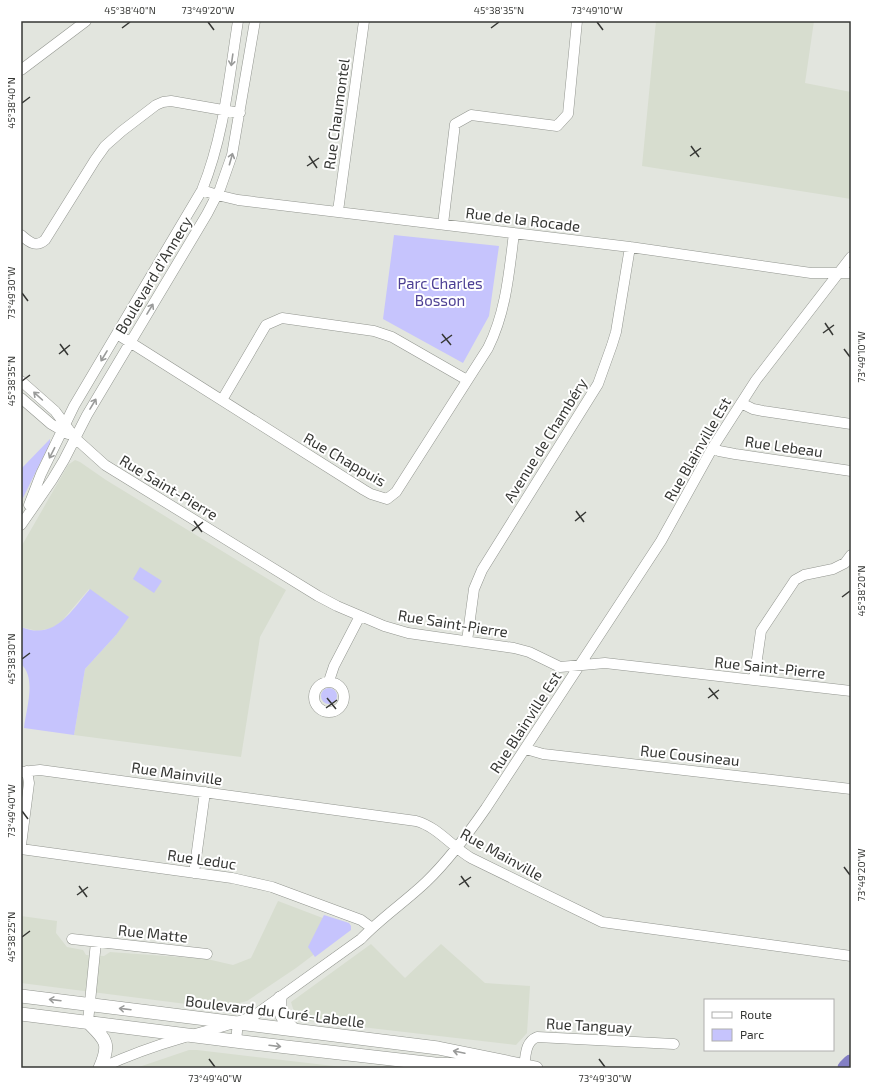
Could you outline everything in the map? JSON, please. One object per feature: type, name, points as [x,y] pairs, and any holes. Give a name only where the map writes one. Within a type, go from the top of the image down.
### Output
[{"type":"main road","name":"Boulevard du Curé-Labelle","points":[[21,996],[438,1048],[530,1067]]},
{"type":"main road","points":[[280,998],[280,1014],[294,1030]]},
{"type":"main road","points":[[21,1014],[435,1064],[530,1067]]},
{"type":"main road","points":[[88,1022],[104,1039],[106,1054],[100,1068]]},
{"type":"street","points":[[21,70],[86,21]]},
{"type":"street","name":"Boulevard d'Annecy","points":[[22,524],[41,474],[74,406],[202,190],[217,147],[238,21]]},
{"type":"street","name":"Boulevard d'Annecy","points":[[22,524],[52,480],[87,415],[217,196],[232,155],[254,21]]},
{"type":"street","name":"Rue Chaumontel","points":[[338,211],[364,21]]},
{"type":"street","points":[[443,224],[455,124],[471,115],[557,126],[568,114],[577,21]]},
{"type":"street","points":[[21,235],[32,243],[41,243],[45,240],[102,150],[116,136],[156,105],[171,101],[240,113]]},
{"type":"street","name":"Rue de la Rocade","points":[[202,190],[217,196],[238,200],[630,247],[811,273],[851,273]]},
{"type":"street","name":"Rue Chappuis","points":[[117,334],[364,490],[376,496],[387,499],[396,492],[488,348],[496,333],[506,295],[514,233]]},
{"type":"street","name":"Avenue de Chambéry","points":[[467,641],[474,589],[482,570],[598,384],[616,332],[630,247]]},
{"type":"street","name":"Rue Blainville Est","points":[[100,1068],[118,1060],[190,1035],[238,1022],[261,1011],[361,939],[425,883],[456,849],[526,749],[661,541],[713,448],[772,358],[851,257]]},
{"type":"street","points":[[222,400],[266,325],[282,318],[374,331],[392,337],[467,380]]},
{"type":"street","name":"Rue Saint-Pierre","points":[[21,381],[55,411],[64,428],[98,460],[108,467],[318,596],[384,626],[408,633],[522,649],[560,667],[611,663],[851,691]]},
{"type":"street","name":"Rue Saint-Pierre","points":[[21,398],[51,424],[64,428]]},
{"type":"street","points":[[741,404],[753,409],[851,424]]},
{"type":"street","name":"Rue Lebeau","points":[[713,448],[719,451],[735,454],[851,471]]},
{"type":"street","points":[[754,680],[761,631],[795,580],[804,575],[833,569],[846,563],[851,555]]},
{"type":"street","points":[[329,681],[334,666],[360,616]]},
{"type":"street","name":"Rue Cousineau","points":[[526,749],[543,754],[851,789]]},
{"type":"street","name":"Rue Mainville","points":[[24,772],[40,770],[416,821],[431,828],[456,849],[471,858],[602,922],[851,956]]},
{"type":"street","points":[[21,844],[29,783],[24,772]]},
{"type":"street","points":[[194,873],[205,792]]},
{"type":"street","name":"Rue Leduc","points":[[21,849],[194,873],[272,886],[361,920],[372,928]]},
{"type":"street","name":"Rue Matte","points":[[72,939],[207,954]]},
{"type":"street","name":"Rue Matte","points":[[88,1022],[96,942]]},
{"type":"street","points":[[190,1035],[193,1017]]},
{"type":"street","points":[[236,1041],[238,1022]]},
{"type":"street","name":"Rue Tanguay","points":[[530,1067],[528,1045],[537,1037],[674,1044]]},
{"type":"shaded area","points":[[656,21],[814,21],[805,83],[851,92],[851,199],[642,166]]},
{"type":"shaded area","points":[[75,460],[286,590],[260,637],[241,757],[74,735],[85,669],[116,635],[89,589],[61,622],[52,628],[37,631],[21,627],[21,547],[68,465]]},
{"type":"shaded area","points":[[278,901],[349,928],[296,968],[247,1001],[228,1006],[210,1007],[21,983],[21,916],[57,921],[56,933],[67,947],[83,950],[86,955],[104,956],[110,952],[207,959],[233,965],[251,958]]},
{"type":"shaded area","points":[[371,944],[405,978],[441,944],[485,983],[530,986],[527,1033],[516,1045],[301,1020],[295,1015],[291,1002]]},
{"type":"shaded area","points":[[189,1050],[197,1050],[351,1068],[136,1068]]},
{"type":"green space","name":"Parc Charles Bosson","points":[[394,235],[499,246],[489,316],[463,363],[383,319]]},
{"type":"green space","points":[[50,439],[50,443],[21,502],[21,469]]},
{"type":"green space","points":[[140,567],[162,581],[154,593],[133,579]]},
{"type":"green space","points":[[90,589],[129,617],[116,635],[85,669],[74,735],[24,728],[30,685],[26,670],[21,664],[21,627],[33,630],[43,630],[53,627],[69,614]]},
{"type":"green space","points":[[326,688],[332,688],[337,693],[335,702],[332,704],[326,704],[321,699],[321,693]]},
{"type":"green space","points":[[324,915],[349,923],[351,930],[315,957],[308,947]]},
{"type":"waterway","points":[[846,1068],[851,1063]]}]
